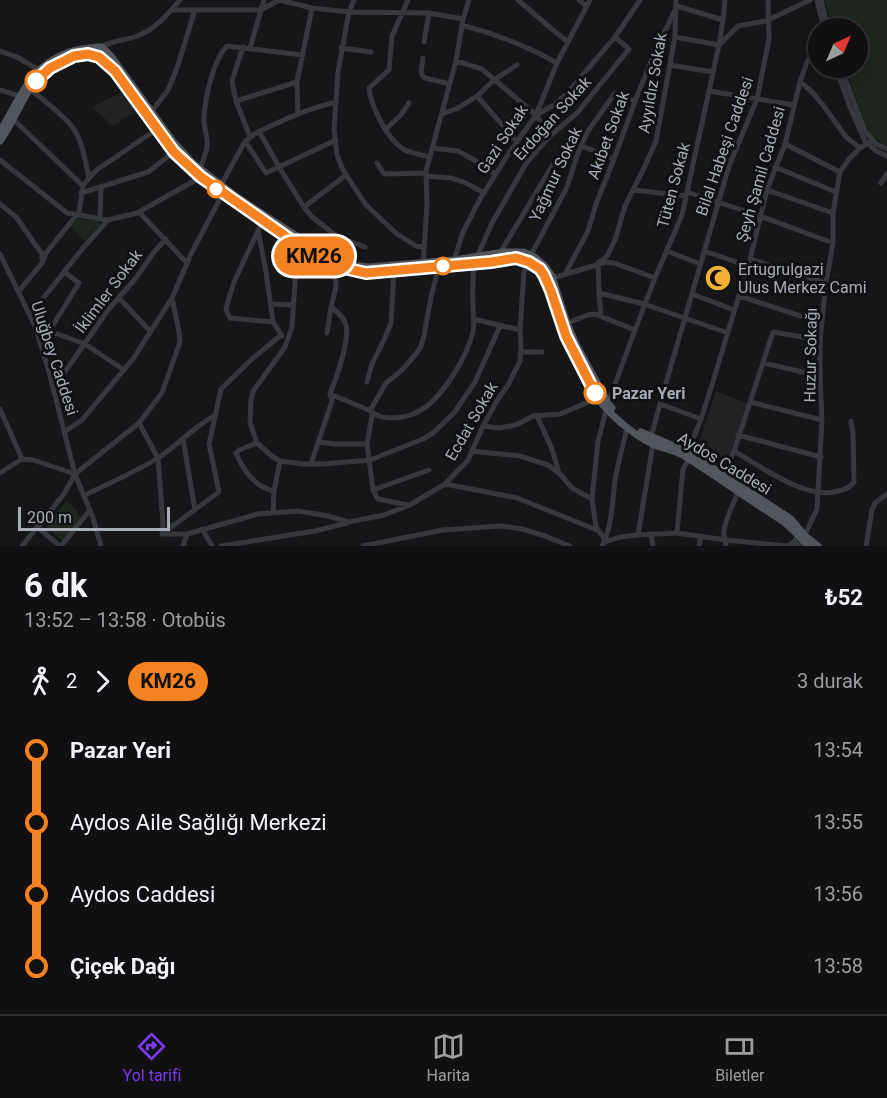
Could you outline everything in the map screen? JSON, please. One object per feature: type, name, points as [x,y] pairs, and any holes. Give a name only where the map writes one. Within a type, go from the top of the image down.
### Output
[{"type":"main road","points":[[101,48],[94,51],[94,54],[115,71],[200,174]]},
{"type":"main road","points":[[0,141],[19,96],[39,70],[70,52],[101,48]]},
{"type":"main road","points":[[101,48],[124,73],[157,129],[174,152],[200,174],[325,255],[340,262],[365,267],[439,266],[476,260],[500,253],[516,252],[524,252],[530,258]]},
{"type":"main road","points":[[0,131],[30,88],[46,72],[69,58],[83,54],[98,57]]},
{"type":"main road","points":[[223,189],[316,257],[335,266],[359,272],[394,270],[454,260],[530,258]]},
{"type":"main road","name":"Aydos Caddesi","points":[[530,258],[545,266],[553,278],[576,344],[607,406],[627,428],[688,456],[724,476],[791,519],[803,539]]},
{"type":"main road","name":"Aydos Caddesi","points":[[530,258],[544,275],[566,336],[598,398],[652,441]]},
{"type":"main road","name":"Aydos Caddesi","points":[[688,456],[784,522],[803,539],[818,546]]},
{"type":"street","points":[[101,48],[109,42],[138,36],[160,23],[180,0]]},
{"type":"street","points":[[250,48],[264,0]]},
{"type":"street","points":[[171,10],[261,10],[279,0],[312,8],[349,12],[429,13],[463,22],[520,44],[557,63]]},
{"type":"street","points":[[354,0],[349,12],[338,72],[334,129],[337,155],[346,175],[366,205],[397,234],[416,246],[424,247]]},
{"type":"street","points":[[408,0],[392,36],[389,70],[369,88],[370,98],[382,124],[403,149],[430,158]]},
{"type":"street","points":[[423,265],[427,202],[426,175],[456,61],[469,0]]},
{"type":"street","points":[[519,0],[568,42]]},
{"type":"street","points":[[579,0],[586,6]]},
{"type":"street","name":"Gazi Sokak","points":[[454,260],[463,232],[484,193],[536,115],[557,63],[590,0]]},
{"type":"street","points":[[536,115],[554,105],[569,91],[615,37],[640,0]]},
{"type":"street","name":"Tüten Sokak","points":[[598,531],[592,499],[598,441],[607,406],[634,330],[682,215],[719,45],[725,0]]},
{"type":"street","name":"Bilal Habeşi Caddesi","points":[[638,535],[660,404],[729,166],[757,99],[769,39],[768,0]]},
{"type":"street","points":[[675,37],[719,45],[738,26],[768,20],[810,0]]},
{"type":"street","points":[[819,0],[824,18]]},
{"type":"street","points":[[676,3],[723,20]]},
{"type":"street","name":"Ayyıldız Sokak","points":[[598,263],[610,251],[625,206],[656,141],[675,37],[676,3]]},
{"type":"street","name":"Akıbet Sokak","points":[[565,274],[588,231],[635,101],[676,3]]},
{"type":"street","points":[[298,113],[297,82],[312,8]]},
{"type":"street","points":[[149,114],[168,90],[195,10]]},
{"type":"street","points":[[424,42],[429,13]]},
{"type":"street","name":"Erdoğan Sokak","points":[[476,260],[492,223],[527,162],[550,136],[577,113],[629,49],[615,37]]},
{"type":"street","points":[[0,160],[67,213],[108,220],[140,212],[200,174],[208,144],[203,120],[206,103],[213,74],[222,51],[227,46],[303,55]]},
{"type":"street","points":[[243,47],[232,81],[248,139],[266,173],[336,140]]},
{"type":"street","points":[[341,48],[371,52]]},
{"type":"street","points":[[0,51],[17,57],[39,70]]},
{"type":"street","points":[[423,58],[420,72],[425,78],[450,84]]},
{"type":"street","name":"Şeyh Şamil Caddesi","points":[[676,533],[683,470],[728,333],[767,190],[784,144],[808,60]]},
{"type":"street","points":[[456,61],[482,69],[536,115],[550,136]]},
{"type":"street","points":[[442,114],[458,108],[477,96],[494,80],[517,65]]},
{"type":"street","points":[[670,65],[713,72]]},
{"type":"street","points":[[840,78],[861,134],[870,142],[887,149]]},
{"type":"street","points":[[845,78],[870,142],[876,151],[887,156]]},
{"type":"street","points":[[236,101],[297,82]]},
{"type":"street","points":[[800,82],[823,105],[846,137],[860,148]]},
{"type":"street","points":[[30,88],[74,129],[80,141],[88,178]]},
{"type":"street","points":[[0,90],[19,96]]},
{"type":"street","points":[[709,91],[794,105]]},
{"type":"street","name":"Yağmur Sokak","points":[[530,258],[567,187],[588,131],[615,93],[635,101]]},
{"type":"street","points":[[477,96],[517,142]]},
{"type":"street","points":[[64,432],[82,420],[133,359],[172,298],[248,139],[259,131],[298,113],[336,102]]},
{"type":"street","points":[[386,129],[400,116],[409,103]]},
{"type":"street","points":[[7,122],[82,186]]},
{"type":"street","points":[[19,291],[79,212],[82,186],[88,178],[157,129]]},
{"type":"street","points":[[259,131],[279,167],[312,217],[338,237],[366,247]]},
{"type":"street","name":"Huzur Sokağı","points":[[789,546],[803,539],[817,509],[822,420],[820,340],[840,172],[860,148],[870,142]]},
{"type":"street","points":[[784,144],[840,172]]},
{"type":"street","points":[[582,146],[614,159]]},
{"type":"street","points":[[432,148],[458,151],[495,174]]},
{"type":"street","points":[[81,193],[148,172],[174,152]]},
{"type":"street","points":[[500,253],[555,161]]},
{"type":"street","points":[[377,163],[384,174],[451,178],[484,193]]},
{"type":"street","points":[[776,167],[836,192]]},
{"type":"street","points":[[881,183],[887,174]]},
{"type":"street","points":[[304,207],[346,175]]},
{"type":"street","points":[[100,219],[101,188]]},
{"type":"street","points":[[634,190],[687,194],[718,202],[832,243]]},
{"type":"street","points":[[767,190],[834,213]]},
{"type":"street","points":[[0,204],[16,217],[27,231],[42,254],[42,263]]},
{"type":"street","points":[[140,212],[188,263]]},
{"type":"street","points":[[30,315],[108,220]]},
{"type":"street","points":[[263,220],[239,268],[226,310],[230,318],[273,322]]},
{"type":"street","points":[[258,230],[273,322],[280,336],[288,339]]},
{"type":"street","points":[[325,255],[338,237]]},
{"type":"street","name":"İklimler Sokak","points":[[53,388],[108,310],[166,239]]},
{"type":"street","points":[[292,241],[297,253],[292,327],[280,356],[254,390],[250,399],[250,423],[257,442],[280,461],[323,464],[370,460],[433,433],[454,413],[475,382],[500,326]]},
{"type":"street","points":[[667,251],[700,264]]},
{"type":"street","points":[[704,251],[748,266]]},
{"type":"street","name":"Uluğbey Caddesi","points":[[0,254],[34,326],[75,474],[85,495],[101,546]]},
{"type":"street","name":"Ecdat Sokak","points":[[162,534],[187,534],[258,514],[298,511],[349,522],[384,515],[410,505],[445,484],[468,460],[483,426],[520,361],[524,272],[530,258]]},
{"type":"street","points":[[750,259],[826,283]]},
{"type":"street","points":[[330,394],[383,418],[400,418],[414,414],[427,406],[458,368],[471,340],[474,329],[472,292],[476,260]]},
{"type":"street","points":[[553,278],[606,262],[655,278]]},
{"type":"street","points":[[598,263],[601,316]]},
{"type":"street","points":[[327,333],[336,286],[335,266]]},
{"type":"street","points":[[410,505],[378,499],[373,490],[367,444],[371,411],[386,383],[402,370],[421,346],[439,266]]},
{"type":"street","points":[[367,382],[372,364],[391,323],[394,270]]},
{"type":"street","points":[[49,332],[79,283],[64,272]]},
{"type":"street","points":[[599,293],[644,304],[728,333]]},
{"type":"street","points":[[692,294],[734,310]]},
{"type":"street","points":[[739,296],[822,323]]},
{"type":"street","points":[[119,298],[150,331]]},
{"type":"street","points":[[22,546],[64,494],[75,474],[138,423],[162,393],[180,342],[172,298]]},
{"type":"street","points":[[271,304],[293,305]]},
{"type":"street","points":[[311,464],[332,401],[330,394],[338,373],[346,333],[343,318],[330,308]]},
{"type":"street","points":[[567,323],[595,314],[634,330]]},
{"type":"street","points":[[473,319],[520,330]]},
{"type":"street","points":[[34,326],[86,344],[124,370]]},
{"type":"street","points":[[724,476],[773,332],[820,340]]},
{"type":"street","points":[[162,534],[219,492],[209,444],[220,389],[280,336]]},
{"type":"street","points":[[520,352],[542,352]]},
{"type":"street","points":[[763,363],[820,376]]},
{"type":"street","points":[[483,426],[499,428],[511,426],[533,416],[560,414],[598,398]]},
{"type":"street","points":[[750,402],[822,420]]},
{"type":"street","points":[[660,404],[701,419]]},
{"type":"street","points":[[0,409],[22,459]]},
{"type":"street","points":[[85,495],[158,458],[214,416]]},
{"type":"street","points":[[537,416],[560,474]]},
{"type":"street","points":[[734,451],[794,486],[819,493],[834,493],[849,488],[854,482],[851,421]]},
{"type":"street","points":[[138,423],[158,458],[162,534]]},
{"type":"street","points":[[603,544],[627,428]]},
{"type":"street","points":[[738,435],[821,457]]},
{"type":"street","points":[[183,439],[195,510]]},
{"type":"street","points":[[257,442],[236,453],[256,483],[274,491]]},
{"type":"street","points":[[319,442],[367,444]]},
{"type":"street","points":[[471,451],[520,456],[548,465],[560,474],[572,488],[592,499]]},
{"type":"street","points":[[0,473],[22,459],[33,460],[75,474]]},
{"type":"street","points":[[273,513],[274,491],[280,461]]},
{"type":"street","points":[[373,490],[429,470]]},
{"type":"street","points":[[445,484],[517,498],[598,531],[604,538],[603,544]]},
{"type":"street","points":[[726,543],[723,534],[738,492]]},
{"type":"street","points":[[866,546],[875,502],[887,494]]},
{"type":"street","points":[[37,527],[60,546],[90,510]]},
{"type":"street","points":[[221,546],[315,531],[349,522]]},
{"type":"street","points":[[363,546],[443,530],[501,526],[538,533],[570,546]]},
{"type":"street","points":[[202,530],[212,546]]},
{"type":"street","points":[[603,544],[620,537],[676,533],[701,536],[726,543],[789,546]]},
{"type":"street","points":[[183,546],[187,534]]},
{"type":"street","points":[[651,534],[653,546]]},
{"type":"street","points":[[699,546],[701,536]]},
{"type":"shaded area","points":[[825,0],[887,0],[887,146],[868,131],[849,78],[868,78],[868,18],[830,18]]},
{"type":"shaded area","points":[[126,90],[140,108],[113,126],[92,107]]},
{"type":"shaded area","points":[[78,219],[98,221],[101,224],[85,241],[70,226]]},
{"type":"shaded area","points":[[716,391],[747,403],[724,468],[696,451]]},
{"type":"shaded area","points":[[66,501],[75,508],[81,518],[62,541],[46,527]]},
{"type":"bus line","name":"KM26","points":[[36,81],[50,68],[74,56],[88,54],[99,57],[115,71],[174,152],[201,177],[320,260],[335,266],[366,273],[516,258],[529,262],[540,269],[544,275],[566,336],[595,393]]},
{"type":"place","name":"Ertugrulgazi Ulus Merkez Cami","points":[[718,278]]},
{"type":"place","name":"Pazar Yeri","points":[[595,393]]}]
